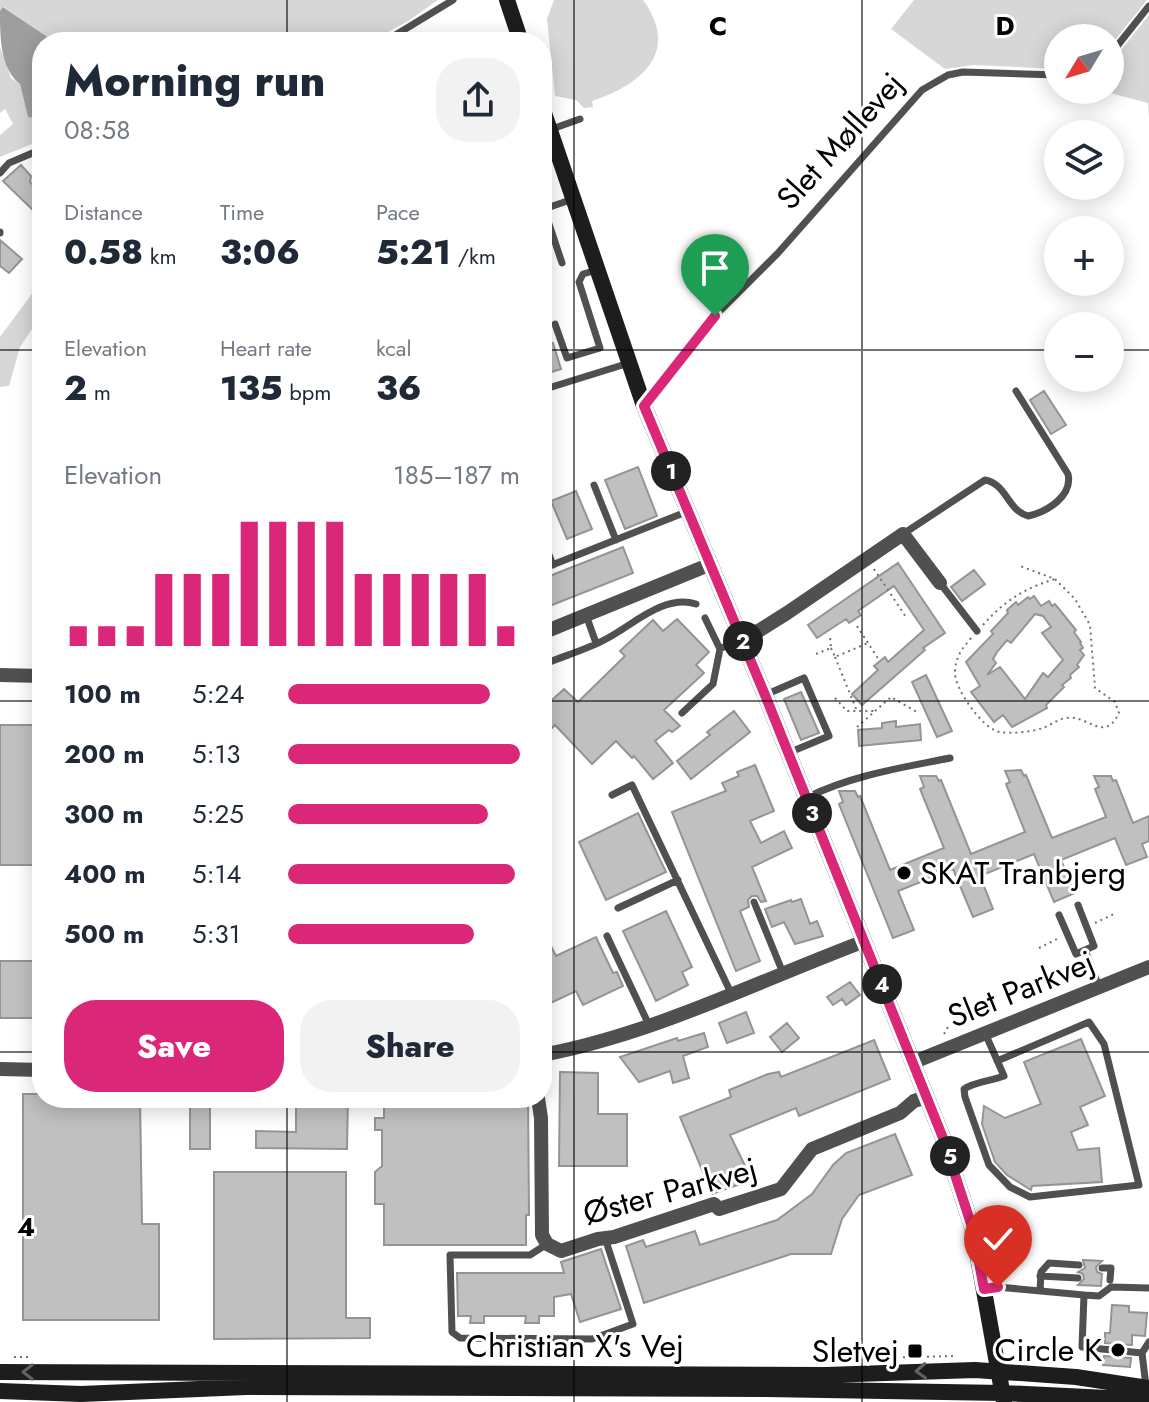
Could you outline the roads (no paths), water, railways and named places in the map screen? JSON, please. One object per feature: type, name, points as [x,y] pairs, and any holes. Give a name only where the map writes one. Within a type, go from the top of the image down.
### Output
[{"type":"main road","points":[[507,0],[518,32]]},
{"type":"main road","points":[[552,136],[644,406],[914,1062],[959,1184],[973,1230],[1004,1398]]},
{"type":"main road","name":"Christian X's Vej","points":[[0,1372],[826,1375],[999,1371],[1076,1377],[1148,1392]]},
{"type":"main road","points":[[56,1372],[73,1381],[81,1398]]},
{"type":"main road","points":[[81,1398],[83,1389],[93,1384],[246,1373]]},
{"type":"main road","name":"Christian X's Vej","points":[[0,1391],[81,1398],[246,1387],[765,1389],[1004,1398],[1148,1392]]},
{"type":"street","points":[[741,638],[752,635],[903,534],[940,583]]},
{"type":"street","points":[[552,629],[711,564]]},
{"type":"street","points":[[0,675],[32,676]]},
{"type":"street","points":[[552,1053],[650,1026],[865,941]]},
{"type":"street","name":"Slet Parkvej","points":[[914,1062],[1149,967]]},
{"type":"street","points":[[0,1069],[32,1070]]},
{"type":"street","name":"Øster Parkvej","points":[[540,1108],[542,1235],[547,1244],[561,1251],[714,1204],[719,1209],[781,1189],[812,1149],[900,1113],[914,1101],[927,1097]]},
{"type":"lane","points":[[400,32],[453,0]]},
{"type":"lane","points":[[1124,37],[1149,6]]},
{"type":"lane","name":"Slet Møllevej","points":[[644,406],[715,316],[778,253],[922,90],[948,75],[963,72],[1044,75]]},
{"type":"lane","points":[[552,129],[580,119]]},
{"type":"lane","points":[[0,173],[9,163],[32,153]]},
{"type":"lane","points":[[552,206],[573,199]]},
{"type":"lane","points":[[552,233],[562,263]]},
{"type":"lane","points":[[555,324],[567,358],[600,348],[579,282],[583,274],[597,270]]},
{"type":"lane","points":[[552,387],[629,363]]},
{"type":"lane","points":[[903,534],[985,480],[996,483],[1017,511],[1028,516],[1049,507],[1067,493],[1068,474],[1016,391]]},
{"type":"lane","points":[[594,485],[616,540]]},
{"type":"lane","points":[[553,565],[688,511]]},
{"type":"lane","points":[[940,583],[977,631]]},
{"type":"lane","points":[[552,661],[596,643],[669,604],[686,601],[696,604]]},
{"type":"lane","points":[[586,615],[596,643]]},
{"type":"lane","points":[[682,713],[713,684],[720,649],[705,618]]},
{"type":"lane","points":[[720,649],[741,638]]},
{"type":"lane","points":[[765,695],[804,678],[829,736],[788,753]]},
{"type":"lane","points":[[806,798],[835,784],[865,775],[950,758]]},
{"type":"lane","points":[[612,795],[632,785],[731,993]]},
{"type":"lane","points":[[618,908],[678,880]]},
{"type":"lane","points":[[754,902],[783,973]]},
{"type":"lane","points":[[1059,915],[1076,954],[1094,946],[1078,905]]},
{"type":"lane","points":[[607,936],[650,1026]]},
{"type":"lane","points":[[1085,950],[1099,987]]},
{"type":"lane","points":[[985,1033],[997,1061],[1004,1076],[964,1089],[989,1165],[1010,1187],[1030,1197],[1139,1185],[1104,1044],[1089,1022],[997,1061]]},
{"type":"lane","points":[[547,1244],[530,1255],[450,1255],[452,1332],[460,1338],[592,1339],[633,1324],[605,1238]]},
{"type":"lane","points":[[1040,1291],[1043,1267],[1049,1263],[1079,1265]]},
{"type":"lane","points":[[984,1289],[998,1287],[1099,1296],[1108,1283],[1111,1268],[1102,1268]]},
{"type":"lane","points":[[1040,1276],[1078,1278]]},
{"type":"lane","points":[[1108,1283],[1149,1288]]},
{"type":"lane","points":[[1084,1295],[1082,1347],[1142,1353]]},
{"type":"lane","points":[[1148,1392],[1142,1353],[1149,1342]]},
{"type":"place","name":"SKAT Tranbjerg","points":[[904,873]]},
{"type":"place","name":"Circle K","points":[[1118,1350]]},
{"type":"place","name":"Sletvej","points":[[915,1351]]}]
